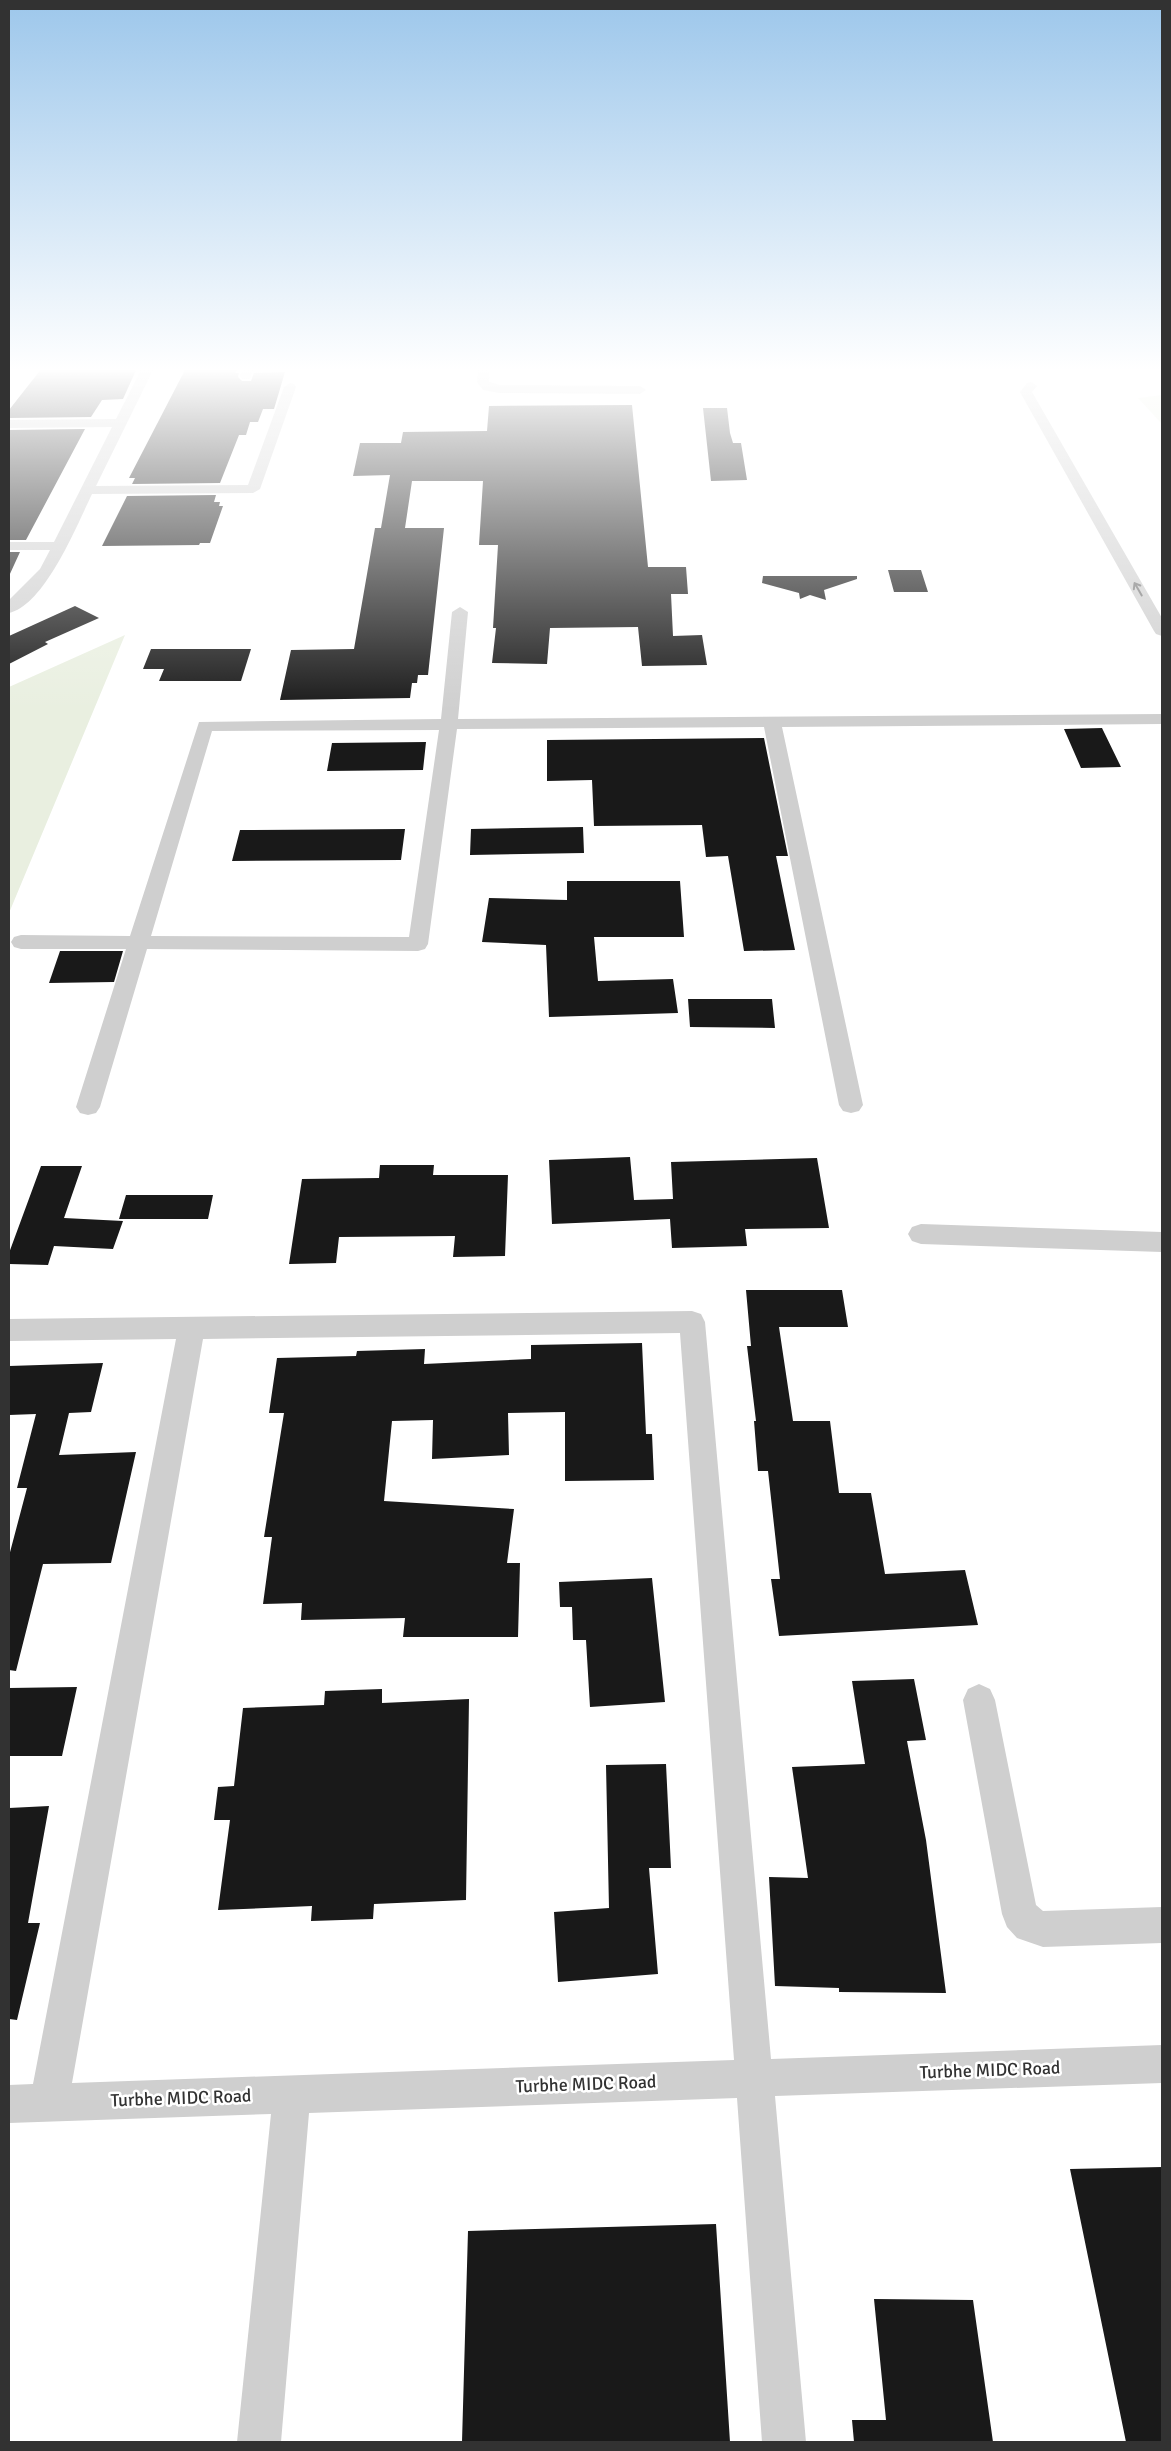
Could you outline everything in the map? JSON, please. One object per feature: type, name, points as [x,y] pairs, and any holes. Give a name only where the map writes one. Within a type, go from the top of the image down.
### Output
[{"type":"street","points":[[9,608],[27,594],[47,571],[91,482]]},
{"type":"street","points":[[87,490],[253,489],[255,482]]},
{"type":"street","points":[[1077,482],[1162,631]]},
{"type":"street","points":[[1091,482],[1162,605]]},
{"type":"street","points":[[9,546],[60,546]]},
{"type":"street","points":[[21,942],[418,944],[449,724],[460,612]]},
{"type":"street","points":[[88,1108],[205,726],[1162,720]]},
{"type":"street","points":[[772,722],[851,1105]]},
{"type":"street","points":[[921,1234],[1162,1242]]},
{"type":"street","points":[[9,1330],[692,1322],[784,2442]]},
{"type":"street","points":[[49,2102],[191,1329]]},
{"type":"street","points":[[979,1700],[1020,1914],[1030,1924],[1043,1929],[1162,1925]]},
{"type":"street","name":"Turbhe MIDC Road","points":[[9,2104],[1162,2064]]},
{"type":"street","points":[[259,2442],[292,2094]]},
{"type":"green space","points":[[125,635],[9,913],[9,687]]},
{"type":"building","points":[[9,482],[57,482],[26,540],[9,540]]},
{"type":"building","points":[[133,482],[220,482],[220,483],[132,484]]},
{"type":"building","points":[[389,482],[412,482],[405,528],[444,528],[428,675],[418,675],[417,683],[412,683],[410,698],[280,700],[291,650],[354,649],[375,528],[381,528]]},
{"type":"building","points":[[483,482],[640,482],[648,567],[686,567],[688,594],[671,594],[673,636],[702,635],[707,665],[642,666],[638,627],[550,628],[547,664],[492,663],[496,628],[493,628],[498,545],[479,545]]},
{"type":"building","points":[[216,495],[214,502],[220,502],[219,506],[223,506],[210,543],[200,543],[199,545],[102,546],[127,496]]},
{"type":"building","points":[[9,552],[20,552],[9,576]]},
{"type":"building","points":[[888,570],[921,570],[928,592],[894,592]]},
{"type":"building","points":[[763,576],[857,576],[857,579],[824,590],[826,600],[810,595],[800,599],[799,593],[762,583]]},
{"type":"building","points":[[75,606],[99,618],[45,642],[48,644],[9,664],[9,636]]},
{"type":"building","points":[[151,649],[251,649],[241,681],[159,681],[164,669],[143,669]]},
{"type":"building","points":[[1102,728],[1121,767],[1081,768],[1064,729]]},
{"type":"building","points":[[764,738],[788,856],[776,856],[795,950],[744,951],[728,856],[706,857],[702,825],[594,826],[592,780],[547,781],[547,740]]},
{"type":"building","points":[[426,742],[423,770],[327,771],[332,743]]},
{"type":"building","points":[[583,827],[584,853],[470,855],[471,829]]},
{"type":"building","points":[[405,829],[401,860],[232,861],[240,830]]},
{"type":"building","points":[[567,881],[680,881],[684,937],[594,937],[598,981],[673,979],[678,1013],[549,1017],[546,945],[482,942],[489,898],[567,900]]},
{"type":"building","points":[[60,951],[123,951],[114,982],[49,983]]},
{"type":"building","points":[[688,999],[772,999],[775,1028],[690,1027]]},
{"type":"building","points":[[630,1157],[634,1200],[673,1199],[671,1162],[817,1158],[829,1228],[745,1229],[747,1246],[672,1248],[670,1219],[552,1224],[549,1160]]},
{"type":"building","points":[[380,1165],[434,1165],[433,1175],[508,1175],[505,1256],[453,1257],[455,1236],[339,1237],[336,1263],[289,1264],[302,1179],[379,1178]]},
{"type":"building","points":[[41,1166],[82,1166],[64,1218],[123,1221],[113,1249],[54,1246],[48,1265],[9,1264],[9,1253]]},
{"type":"building","points":[[126,1195],[213,1195],[208,1219],[119,1219]]},
{"type":"building","points":[[746,1290],[842,1290],[848,1327],[779,1327],[793,1421],[830,1421],[839,1493],[871,1493],[885,1574],[965,1570],[978,1625],[779,1636],[771,1579],[780,1579],[768,1471],[758,1471],[754,1421],[756,1421],[747,1346],[751,1346]]},
{"type":"building","points":[[642,1343],[646,1434],[652,1434],[654,1480],[565,1481],[565,1412],[508,1413],[509,1455],[432,1459],[433,1420],[392,1421],[384,1501],[514,1509],[507,1563],[520,1563],[518,1637],[403,1637],[405,1618],[301,1620],[302,1603],[263,1604],[272,1537],[264,1537],[284,1413],[269,1413],[277,1358],[356,1356],[357,1351],[425,1349],[424,1364],[531,1359],[531,1345]]},
{"type":"building","points":[[103,1363],[91,1412],[69,1413],[59,1455],[136,1452],[111,1563],[43,1564],[16,1671],[9,1670],[9,1556],[27,1488],[17,1488],[36,1414],[9,1415],[9,1366]]},
{"type":"building","points":[[652,1578],[665,1702],[590,1707],[586,1640],[573,1640],[572,1607],[560,1607],[559,1582]]},
{"type":"building","points":[[914,1679],[926,1740],[907,1741],[926,1840],[946,1993],[839,1992],[839,1988],[775,1986],[769,1877],[808,1878],[792,1767],[865,1764],[852,1681]]},
{"type":"building","points":[[77,1687],[62,1756],[9,1756],[9,1688]]},
{"type":"building","points":[[382,1689],[382,1703],[469,1699],[466,1900],[374,1904],[373,1919],[311,1921],[312,1906],[218,1910],[230,1820],[214,1820],[218,1787],[234,1786],[243,1708],[324,1705],[325,1691]]},
{"type":"building","points":[[666,1764],[671,1868],[649,1868],[658,1974],[558,1982],[554,1912],[609,1908],[606,1765]]},
{"type":"building","points":[[49,1806],[28,1923],[40,1923],[17,2020],[9,2019],[9,1808]]},
{"type":"building","points":[[1162,2167],[1162,2441],[1126,2442],[1070,2169]]},
{"type":"building","points":[[716,2224],[730,2442],[462,2442],[468,2231]]},
{"type":"building","points":[[874,2299],[973,2300],[993,2442],[854,2442],[852,2420],[886,2420]]}]
